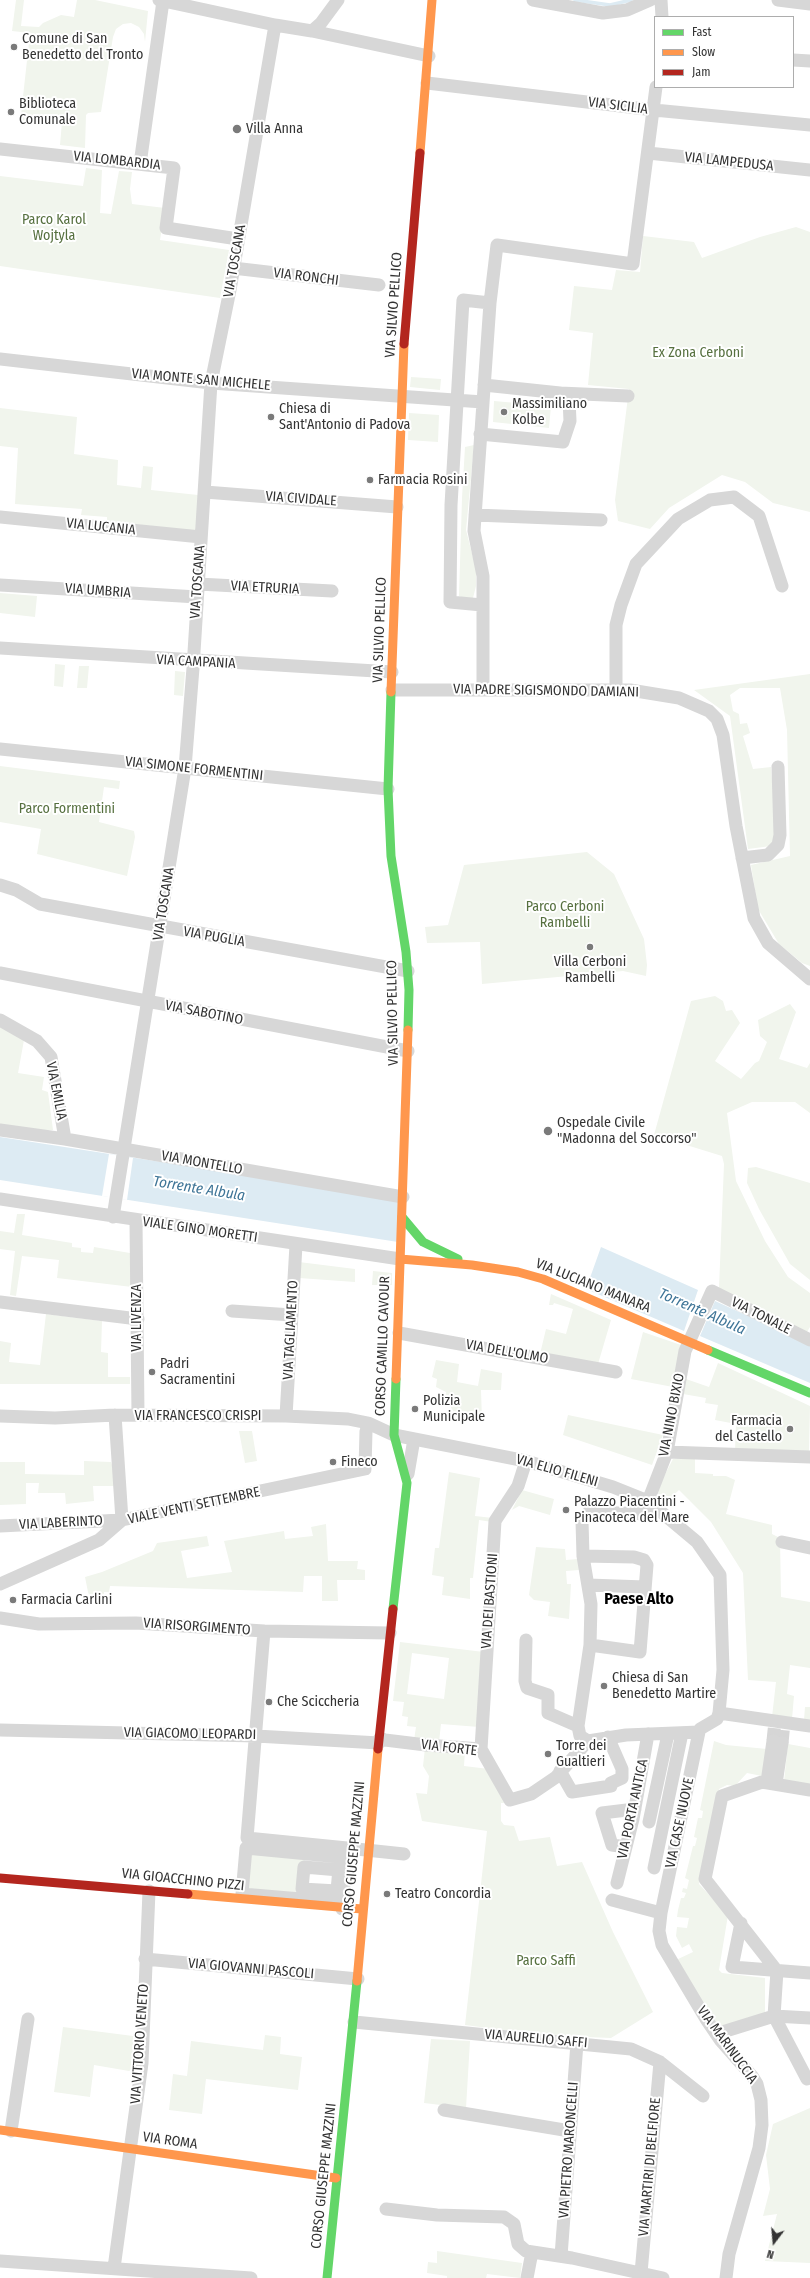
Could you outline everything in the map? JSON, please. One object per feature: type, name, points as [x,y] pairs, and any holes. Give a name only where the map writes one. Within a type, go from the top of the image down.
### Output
[{"type":"main road","name":"VIA SILVIO PELLICO","points":[[400,1259],[408,1051],[408,971],[391,856],[388,789],[397,507],[408,298],[427,83],[432,0]]},
{"type":"main road","name":"VIA LUCIANO MANARA","points":[[402,1217],[416,1235],[428,1245],[472,1265]]},
{"type":"main road","name":"VIA LUCIANO MANARA","points":[[400,1259],[472,1265],[514,1271],[543,1279],[810,1392]]},
{"type":"main road","name":"CORSO CAMILLO CAVOUR","points":[[394,1435],[399,1332],[400,1259]]},
{"type":"main road","name":"CORSO GIUSEPPE MAZZINI","points":[[328,2278],[336,2178],[358,1979],[362,1909],[407,1482],[394,1435]]},
{"type":"main road","name":"VIA GIOACCHINO PIZZI","points":[[0,1878],[342,1909],[362,1909]]},
{"type":"main road","name":"VIA ROMA","points":[[6,2130],[131,2150],[336,2178]]},
{"type":"street","points":[[140,164],[161,0],[429,56]]},
{"type":"street","points":[[312,31],[321,23],[338,0]]},
{"type":"street","points":[[533,0],[603,13],[627,10],[650,0]]},
{"type":"street","points":[[661,0],[662,16]]},
{"type":"street","points":[[778,0],[810,4]]},
{"type":"street","name":"VIA TOSCANA","points":[[113,1217],[185,768],[194,662],[197,591],[205,492],[211,383],[233,268],[275,25]]},
{"type":"street","points":[[794,60],[810,62]]},
{"type":"street","name":"VIA SICILIA","points":[[427,83],[654,110],[810,125]]},
{"type":"street","points":[[483,689],[483,576],[474,531],[490,303],[497,245],[633,264],[656,88]]},
{"type":"street","name":"VIA LOMBARDIA","points":[[0,149],[174,168],[166,228],[238,239]]},
{"type":"street","name":"VIA LAMPEDUSA","points":[[648,154],[810,170]]},
{"type":"street","name":"VIA RONCHI","points":[[233,268],[380,285]]},
{"type":"street","points":[[482,605],[450,602],[456,400],[463,300],[490,303]]},
{"type":"street","name":"VIA MONTE SAN MICHELE","points":[[0,359],[211,383],[483,402]]},
{"type":"street","points":[[484,385],[560,393],[628,396]]},
{"type":"street","points":[[480,434],[564,442],[570,421],[569,399],[560,393]]},
{"type":"street","name":"VIA CIVIDALE","points":[[205,492],[397,507]]},
{"type":"street","points":[[616,689],[616,625],[620,605],[636,564],[678,519],[710,500],[734,498],[759,516],[782,586]]},
{"type":"street","points":[[475,515],[601,520]]},
{"type":"street","name":"VIA LUCANIA","points":[[0,517],[201,537]]},
{"type":"street","name":"VIA UMBRIA","points":[[0,585],[197,591]]},
{"type":"street","name":"VIA ETRURIA","points":[[197,591],[332,591]]},
{"type":"street","name":"VIA CAMPANIA","points":[[0,648],[194,662],[392,672]]},
{"type":"street","name":"VIA PADRE SIGISMONDO DAMIANI","points":[[392,690],[616,689],[655,693],[679,698],[704,708],[717,719],[723,735],[751,908],[760,932],[775,951],[810,979]]},
{"type":"street","name":"VIA SIMONE FORMENTINI","points":[[0,748],[388,789]]},
{"type":"street","points":[[742,858],[768,855],[778,845],[780,835],[778,767]]},
{"type":"street","name":"VIA PUGLIA","points":[[0,885],[16,890],[40,904],[408,971]]},
{"type":"street","name":"VIA SABOTINO","points":[[0,973],[408,1051]]},
{"type":"street","name":"VIA EMILIA","points":[[0,1020],[37,1041],[51,1057],[65,1140]]},
{"type":"street","name":"VIA MONTELLO","points":[[0,1130],[65,1140],[123,1152],[403,1197]]},
{"type":"street","name":"VIALE GINO MORETTI","points":[[0,1199],[136,1221],[400,1259]]},
{"type":"street","name":"VIA LIVENZA","points":[[136,1221],[138,1415]]},
{"type":"street","name":"VIA TAGLIAMENTO","points":[[286,1416],[296,1245]]},
{"type":"street","name":"VIA NINO BIXIO","points":[[583,1556],[582,1521],[589,1512],[651,1514],[648,1501],[666,1452],[682,1361],[694,1329],[710,1295]]},
{"type":"street","name":"VIA TONALE","points":[[710,1295],[810,1340]]},
{"type":"street","points":[[0,1302],[138,1319]]},
{"type":"street","points":[[232,1311],[292,1315]]},
{"type":"street","name":"VIA DELL'OLMO","points":[[399,1332],[616,1372]]},
{"type":"street","points":[[115,1415],[122,1520]]},
{"type":"street","name":"VIA FRANCESCO CRISPI","points":[[0,1416],[54,1418],[115,1415],[286,1416],[348,1419],[368,1423],[394,1435]]},
{"type":"street","name":"VIALE VENTI SETTEMBRE","points":[[0,1584],[99,1540],[122,1520],[365,1469],[366,1431]]},
{"type":"street","name":"VIA ELIO FILENI","points":[[394,1435],[526,1461],[613,1487],[648,1501],[698,1542],[720,1575],[723,1670],[719,1712]]},
{"type":"street","points":[[407,1482],[414,1439]]},
{"type":"street","points":[[666,1452],[810,1457]]},
{"type":"street","name":"VIA DEI BASTIONI","points":[[481,1749],[495,1521],[518,1486],[526,1461]]},
{"type":"street","name":"VIA LABERINTO","points":[[0,1526],[122,1520]]},
{"type":"street","points":[[782,1542],[810,1548]]},
{"type":"street","points":[[590,1646],[640,1652],[647,1565],[644,1560],[634,1557],[583,1556],[591,1604],[590,1646],[578,1726],[580,1736],[588,1740],[648,1734],[699,1732],[700,1729],[717,1719],[719,1712],[810,1726]]},
{"type":"street","points":[[588,1585],[645,1587]]},
{"type":"street","name":"VIA RISORGIMENTO","points":[[2,1617],[38,1624],[136,1623],[264,1631],[390,1633]]},
{"type":"street","points":[[264,1631],[247,1838],[404,1854]]},
{"type":"street","points":[[526,1640],[525,1681],[527,1688],[548,1694],[548,1713],[578,1726]]},
{"type":"street","name":"VIA GIACOMO LEOPARDI","points":[[0,1730],[379,1740]]},
{"type":"street","name":"VIA CASE NUOVE","points":[[661,1913],[699,1732]]},
{"type":"street","points":[[654,1868],[664,1827],[682,1733]]},
{"type":"street","name":"VIA PORTA ANTICA","points":[[617,1883],[634,1814],[648,1734]]},
{"type":"street","points":[[649,1822],[668,1734]]},
{"type":"street","points":[[560,1771],[572,1792],[611,1786],[610,1783],[622,1778],[622,1769],[608,1737]]},
{"type":"street","name":"VIA FORTE","points":[[379,1740],[481,1749],[510,1800],[531,1794],[556,1777],[588,1740]]},
{"type":"street","points":[[771,1783],[777,1742]]},
{"type":"street","points":[[622,1769],[641,1770]]},
{"type":"street","points":[[807,2079],[774,2016],[777,1971],[741,1923],[705,1879],[722,1796],[762,1782],[810,1790]]},
{"type":"street","points":[[626,1847],[612,1845],[602,1813],[634,1814],[649,1822],[679,1831]]},
{"type":"street","points":[[246,1848],[340,1857],[337,1891],[336,1902],[242,1894],[246,1848]]},
{"type":"street","points":[[342,1909],[347,1848]]},
{"type":"street","points":[[337,1891],[302,1888],[304,1866],[338,1870]]},
{"type":"street","name":"VIA VITTORIO VENETO","points":[[114,2268],[142,2064],[148,1891]]},
{"type":"street","points":[[612,1900],[661,1913]]},
{"type":"street","name":"VIA MARINUCCIA","points":[[661,1913],[659,1931],[662,1946],[716,2034],[754,2080],[760,2094],[762,2112],[761,2131],[755,2163],[729,2254],[726,2278]]},
{"type":"street","points":[[741,1923],[732,1967],[810,1973]]},
{"type":"street","name":"VIA GIOVANNI PASCOLI","points":[[145,1959],[358,1979]]},
{"type":"street","points":[[716,2034],[774,2016],[810,2018]]},
{"type":"street","points":[[6,2130],[23,2061],[28,2019]]},
{"type":"street","name":"VIA AURELIO SAFFI","points":[[354,2022],[631,2049],[660,2062],[703,2096]]},
{"type":"street","name":"VIA PIETRO MARONCELLI","points":[[561,2256],[577,2044]]},
{"type":"street","name":"VIA MARTIRI DI BELFIORE","points":[[641,2273],[660,2062]]},
{"type":"street","points":[[444,2110],[570,2131]]},
{"type":"street","points":[[386,2209],[437,2215],[504,2217],[512,2221],[516,2227],[517,2240],[520,2248],[532,2252],[561,2256],[663,2278]]},
{"type":"street","points":[[528,2278],[532,2252]]},
{"type":"street","points":[[0,2260],[251,2278]]},
{"type":"green space","points":[[16,0],[24,0],[21,26],[39,27],[43,23],[61,15],[74,17],[77,0],[95,0],[148,11],[145,42],[144,34],[139,27],[131,23],[123,24],[116,29],[113,37],[101,112],[88,113],[86,115],[85,148],[60,145],[62,122],[38,120],[30,125],[20,124],[30,33],[12,31]]},
{"type":"green space","name":"Parco Karol Wojtyla","points":[[86,168],[102,170],[100,213],[111,214],[119,171],[132,172],[130,189],[132,204],[165,208],[160,240],[229,250],[220,298],[0,266],[0,176],[83,186]]},
{"type":"green space","name":"Ex Zona Cerboni","points":[[796,227],[810,232],[810,512],[773,503],[745,482],[722,475],[669,508],[650,529],[618,521],[615,500],[629,389],[588,385],[593,333],[569,330],[574,286],[612,290],[616,270],[640,272],[643,236],[694,242],[702,258],[760,237]]},
{"type":"green space","points":[[411,377],[441,379],[440,390],[410,387]]},
{"type":"green space","points":[[494,401],[551,406],[549,428],[493,422]]},
{"type":"green space","points":[[0,408],[77,417],[74,454],[118,460],[117,485],[141,488],[143,466],[153,467],[151,490],[198,495],[196,531],[107,521],[107,517],[81,515],[82,509],[15,504],[18,448],[0,446]]},
{"type":"green space","points":[[409,413],[439,415],[438,442],[408,440]]},
{"type":"green space","points":[[474,445],[466,530],[476,569],[476,586],[473,598],[469,600],[459,596],[462,498],[465,447]]},
{"type":"green space","points":[[0,593],[37,596],[35,617],[0,613]]},
{"type":"green space","points":[[55,664],[65,665],[63,687],[54,686]]},
{"type":"green space","points":[[79,666],[89,666],[87,688],[77,688]]},
{"type":"green space","points":[[175,671],[185,672],[183,696],[174,695]]},
{"type":"green space","points":[[810,674],[810,966],[802,963],[779,944],[758,909],[751,865],[790,856],[787,730],[780,688],[740,688],[730,695],[733,711],[739,714],[740,724],[747,723],[750,733],[743,736],[753,769],[771,767],[776,833],[771,846],[748,849],[730,716],[694,690]]},
{"type":"green space","name":"Parco Formentini","points":[[0,766],[120,781],[119,789],[104,787],[99,822],[134,831],[135,837],[127,876],[37,854],[41,829],[0,822]]},
{"type":"green space","name":"Parco Cerboni Rambelli","points":[[587,852],[614,874],[644,939],[647,965],[646,976],[623,971],[482,984],[480,942],[427,943],[425,927],[448,925],[464,865]]},
{"type":"green space","points":[[715,996],[723,1001],[726,1011],[732,1010],[740,1023],[715,1061],[741,1079],[755,1063],[759,1061],[767,1042],[760,1036],[758,1020],[790,1004],[796,1012],[779,1059],[807,1068],[810,1063],[810,1113],[795,1102],[752,1102],[727,1113],[736,1181],[765,1241],[788,1277],[810,1293],[810,1327],[807,1332],[719,1288],[724,1164],[722,1156],[654,1135],[691,1001]]},
{"type":"green space","points":[[0,1025],[24,1040],[18,1073],[44,1077],[42,1090],[48,1092],[53,1130],[42,1131],[0,1124]]},
{"type":"green space","points":[[756,1167],[810,1183],[810,1280],[790,1264],[759,1209],[747,1183],[748,1168]]},
{"type":"green space","points":[[17,1214],[25,1214],[22,1235],[72,1243],[72,1247],[81,1248],[81,1252],[93,1253],[94,1247],[130,1253],[132,1287],[57,1278],[59,1260],[22,1256],[16,1296],[10,1295],[15,1251],[0,1249],[0,1231],[14,1233]]},
{"type":"green space","points":[[299,1262],[355,1269],[355,1282],[299,1278]]},
{"type":"green space","points":[[373,1271],[392,1273],[392,1285],[372,1285]]},
{"type":"green space","points":[[551,1294],[611,1320],[598,1364],[540,1354],[546,1329],[566,1334],[573,1309],[554,1303],[553,1305],[549,1305]]},
{"type":"green space","points":[[46,1314],[102,1321],[101,1352],[108,1353],[108,1377],[130,1377],[130,1384],[0,1384],[0,1341],[11,1343],[9,1362],[40,1365]]},
{"type":"green space","points":[[643,1332],[681,1345],[673,1387],[631,1379]]},
{"type":"green space","points":[[436,1360],[459,1364],[457,1382],[478,1386],[481,1369],[502,1373],[501,1390],[481,1390],[482,1421],[455,1414],[449,1404],[445,1401],[446,1392],[436,1387],[437,1379],[432,1377]]},
{"type":"green space","points":[[718,1363],[810,1406],[809,1452],[735,1451],[736,1424],[715,1420],[718,1405],[705,1403],[706,1398],[683,1394],[686,1379],[709,1387]]},
{"type":"green space","points":[[568,1415],[663,1435],[652,1465],[563,1435]]},
{"type":"green space","points":[[239,1431],[252,1431],[257,1461],[245,1463]]},
{"type":"green space","points":[[673,1459],[695,1459],[695,1473],[713,1474],[713,1476],[726,1476],[735,1480],[726,1514],[772,1525],[772,1534],[780,1538],[781,1597],[810,1602],[810,1668],[790,1665],[787,1694],[794,1696],[792,1719],[772,1717],[776,1682],[748,1680],[743,1573],[711,1522],[679,1490],[667,1501],[658,1494],[662,1480]]},
{"type":"green space","points":[[84,1461],[111,1462],[119,1486],[93,1486],[94,1501],[66,1504],[65,1493],[38,1493],[39,1483],[26,1483],[26,1504],[0,1505],[0,1462],[25,1462],[25,1474],[84,1475]]},
{"type":"green space","points":[[449,1472],[480,1478],[475,1516],[493,1518],[492,1522],[479,1520],[473,1578],[470,1578],[470,1599],[442,1595],[444,1577],[432,1575],[435,1548],[439,1548]]},
{"type":"green space","points":[[522,1490],[554,1499],[550,1515],[519,1506],[512,1510]]},
{"type":"green space","points":[[326,1524],[328,1561],[358,1561],[357,1569],[365,1570],[365,1580],[337,1580],[338,1601],[322,1601],[322,1576],[304,1576],[303,1592],[110,1586],[109,1592],[104,1592],[104,1597],[90,1598],[88,1592],[85,1577],[102,1572],[153,1551],[157,1543],[207,1536],[209,1546],[181,1551],[187,1578],[232,1572],[224,1541],[284,1531],[285,1539],[313,1536],[311,1527]]},
{"type":"green space","points":[[536,1547],[565,1549],[566,1560],[578,1559],[579,1570],[566,1571],[567,1584],[571,1584],[569,1619],[548,1616],[550,1602],[534,1600],[529,1595]]},
{"type":"green space","points":[[400,1642],[484,1652],[479,1727],[441,1724],[439,1742],[414,1740],[416,1727],[407,1726],[408,1717],[402,1716],[404,1702],[393,1701]],"holes":[[[412,1653],[449,1658],[444,1699],[407,1694]]]},
{"type":"green space","points":[[805,1707],[810,1707],[810,1721],[804,1720]]},
{"type":"green space","points":[[714,1741],[726,1745],[767,1749],[762,1776],[747,1773],[735,1786],[727,1785],[719,1789],[699,1884],[728,1915],[719,1970],[722,1973],[765,1978],[765,2013],[715,2030],[676,1960],[693,1952],[689,1944],[682,1948],[676,1936],[677,1927],[687,1928],[689,1918],[677,1917],[681,1898],[684,1898],[686,1893],[682,1892],[683,1888],[687,1889],[689,1880],[685,1878],[693,1846],[695,1846],[697,1838],[694,1837],[698,1818],[702,1818],[703,1811],[700,1810]]},
{"type":"green space","points":[[788,1744],[810,1748],[810,1786],[784,1781]]},
{"type":"green space","name":"Parco Saffi","points":[[425,1748],[465,1751],[464,1766],[489,1769],[506,1803],[501,1803],[501,1821],[504,1825],[514,1826],[519,1841],[550,1837],[557,1866],[582,1862],[613,1932],[653,2012],[611,2038],[541,2035],[465,2025],[487,1831],[422,1821],[416,1793],[427,1794],[429,1776],[423,1766]]},
{"type":"green space","points":[[246,1848],[305,1853],[301,1899],[242,1894]]},
{"type":"green space","points":[[63,2027],[133,2036],[133,2069],[129,2071],[94,2065],[90,2097],[54,2092]]},
{"type":"green space","points":[[265,2035],[281,2037],[280,2054],[302,2057],[298,2090],[206,2079],[202,2114],[169,2110],[173,2074],[187,2076],[191,2041],[263,2050]]},
{"type":"green space","points":[[431,2039],[470,2041],[466,2108],[424,2103]]},
{"type":"green space","points":[[810,2108],[810,2263],[765,2261],[777,2214],[763,2216],[770,2189],[766,2155],[773,2124]]},
{"type":"green space","points":[[437,2251],[522,2263],[520,2278],[487,2274],[486,2278],[447,2278],[447,2276],[427,2273],[428,2262],[437,2263]]},
{"type":"water","name":"Torrente Albula","points":[[0,1137],[400,1199],[398,1242],[0,1180]]},
{"type":"water","points":[[601,1247],[698,1290],[684,1331],[586,1289]]},
{"type":"water","points":[[715,1301],[810,1344],[810,1383],[700,1336]]},
{"type":"pier","points":[[109,1154],[133,1158],[127,1200],[102,1196]]},
{"type":"waterway","points":[[575,0],[610,5],[631,0]]},
{"type":"tunnel","points":[[773,1741],[775,1721]]},
{"type":"tunnel","points":[[782,1743],[784,1722]]},
{"type":"traffic: fast","points":[[391,692],[388,789],[391,856],[406,952],[409,990],[408,1030]]},
{"type":"traffic: fast","points":[[402,1217],[423,1242],[458,1259]]},
{"type":"traffic: fast","points":[[708,1350],[810,1393]]},
{"type":"traffic: fast","points":[[393,1609],[407,1483],[394,1435],[396,1379]]},
{"type":"traffic: fast","points":[[327,2278],[357,1981]]},
{"type":"traffic: slow","points":[[420,153],[432,0]]},
{"type":"traffic: slow","points":[[391,692],[404,344]]},
{"type":"traffic: slow","points":[[396,1379],[408,1030]]},
{"type":"traffic: slow","points":[[400,1259],[472,1265],[518,1272],[543,1279],[708,1350]]},
{"type":"traffic: slow","points":[[357,1981],[378,1749]]},
{"type":"traffic: slow","points":[[188,1894],[362,1909]]},
{"type":"traffic: slow","points":[[0,2130],[336,2178]]},
{"type":"traffic: jam","points":[[404,344],[420,153]]},
{"type":"traffic: jam","points":[[378,1749],[393,1609]]},
{"type":"traffic: jam","points":[[0,1878],[188,1894]]},
{"type":"place","name":"Comune di San Benedetto del Tronto","points":[[14,47]]},
{"type":"place","name":"Biblioteca Comunale","points":[[11,112]]},
{"type":"place","name":"Villa Anna","points":[[237,129]]},
{"type":"place","name":"Massimiliano Kolbe","points":[[504,412]]},
{"type":"place","name":"Chiesa di Sant'Antonio di Padova","points":[[271,417]]},
{"type":"place","name":"Farmacia Rosini","points":[[370,480]]},
{"type":"place","name":"Villa Cerboni Rambelli","points":[[590,947]]},
{"type":"place","name":"Ospedale Civile \"Madonna del Soccorso\"","points":[[548,1131]]},
{"type":"place","name":"Padri Sacramentini","points":[[152,1372]]},
{"type":"place","name":"Polizia Municipale","points":[[415,1409]]},
{"type":"place","name":"Farmacia del Castello","points":[[790,1429]]},
{"type":"place","name":"Fineco","points":[[333,1462]]},
{"type":"place","name":"Palazzo Piacentini - Pinacoteca del Mare","points":[[566,1510]]},
{"type":"place","name":"Farmacia Carlini","points":[[13,1600]]},
{"type":"place","name":"Chiesa di San Benedetto Martire","points":[[604,1686]]},
{"type":"place","name":"Che Sciccheria","points":[[269,1702]]},
{"type":"place","name":"Torre dei Gualtieri","points":[[548,1754]]},
{"type":"place","name":"Teatro Concordia","points":[[387,1894]]},
{"type":"district","name":"Paese Alto","points":[[639,1600]]}]
